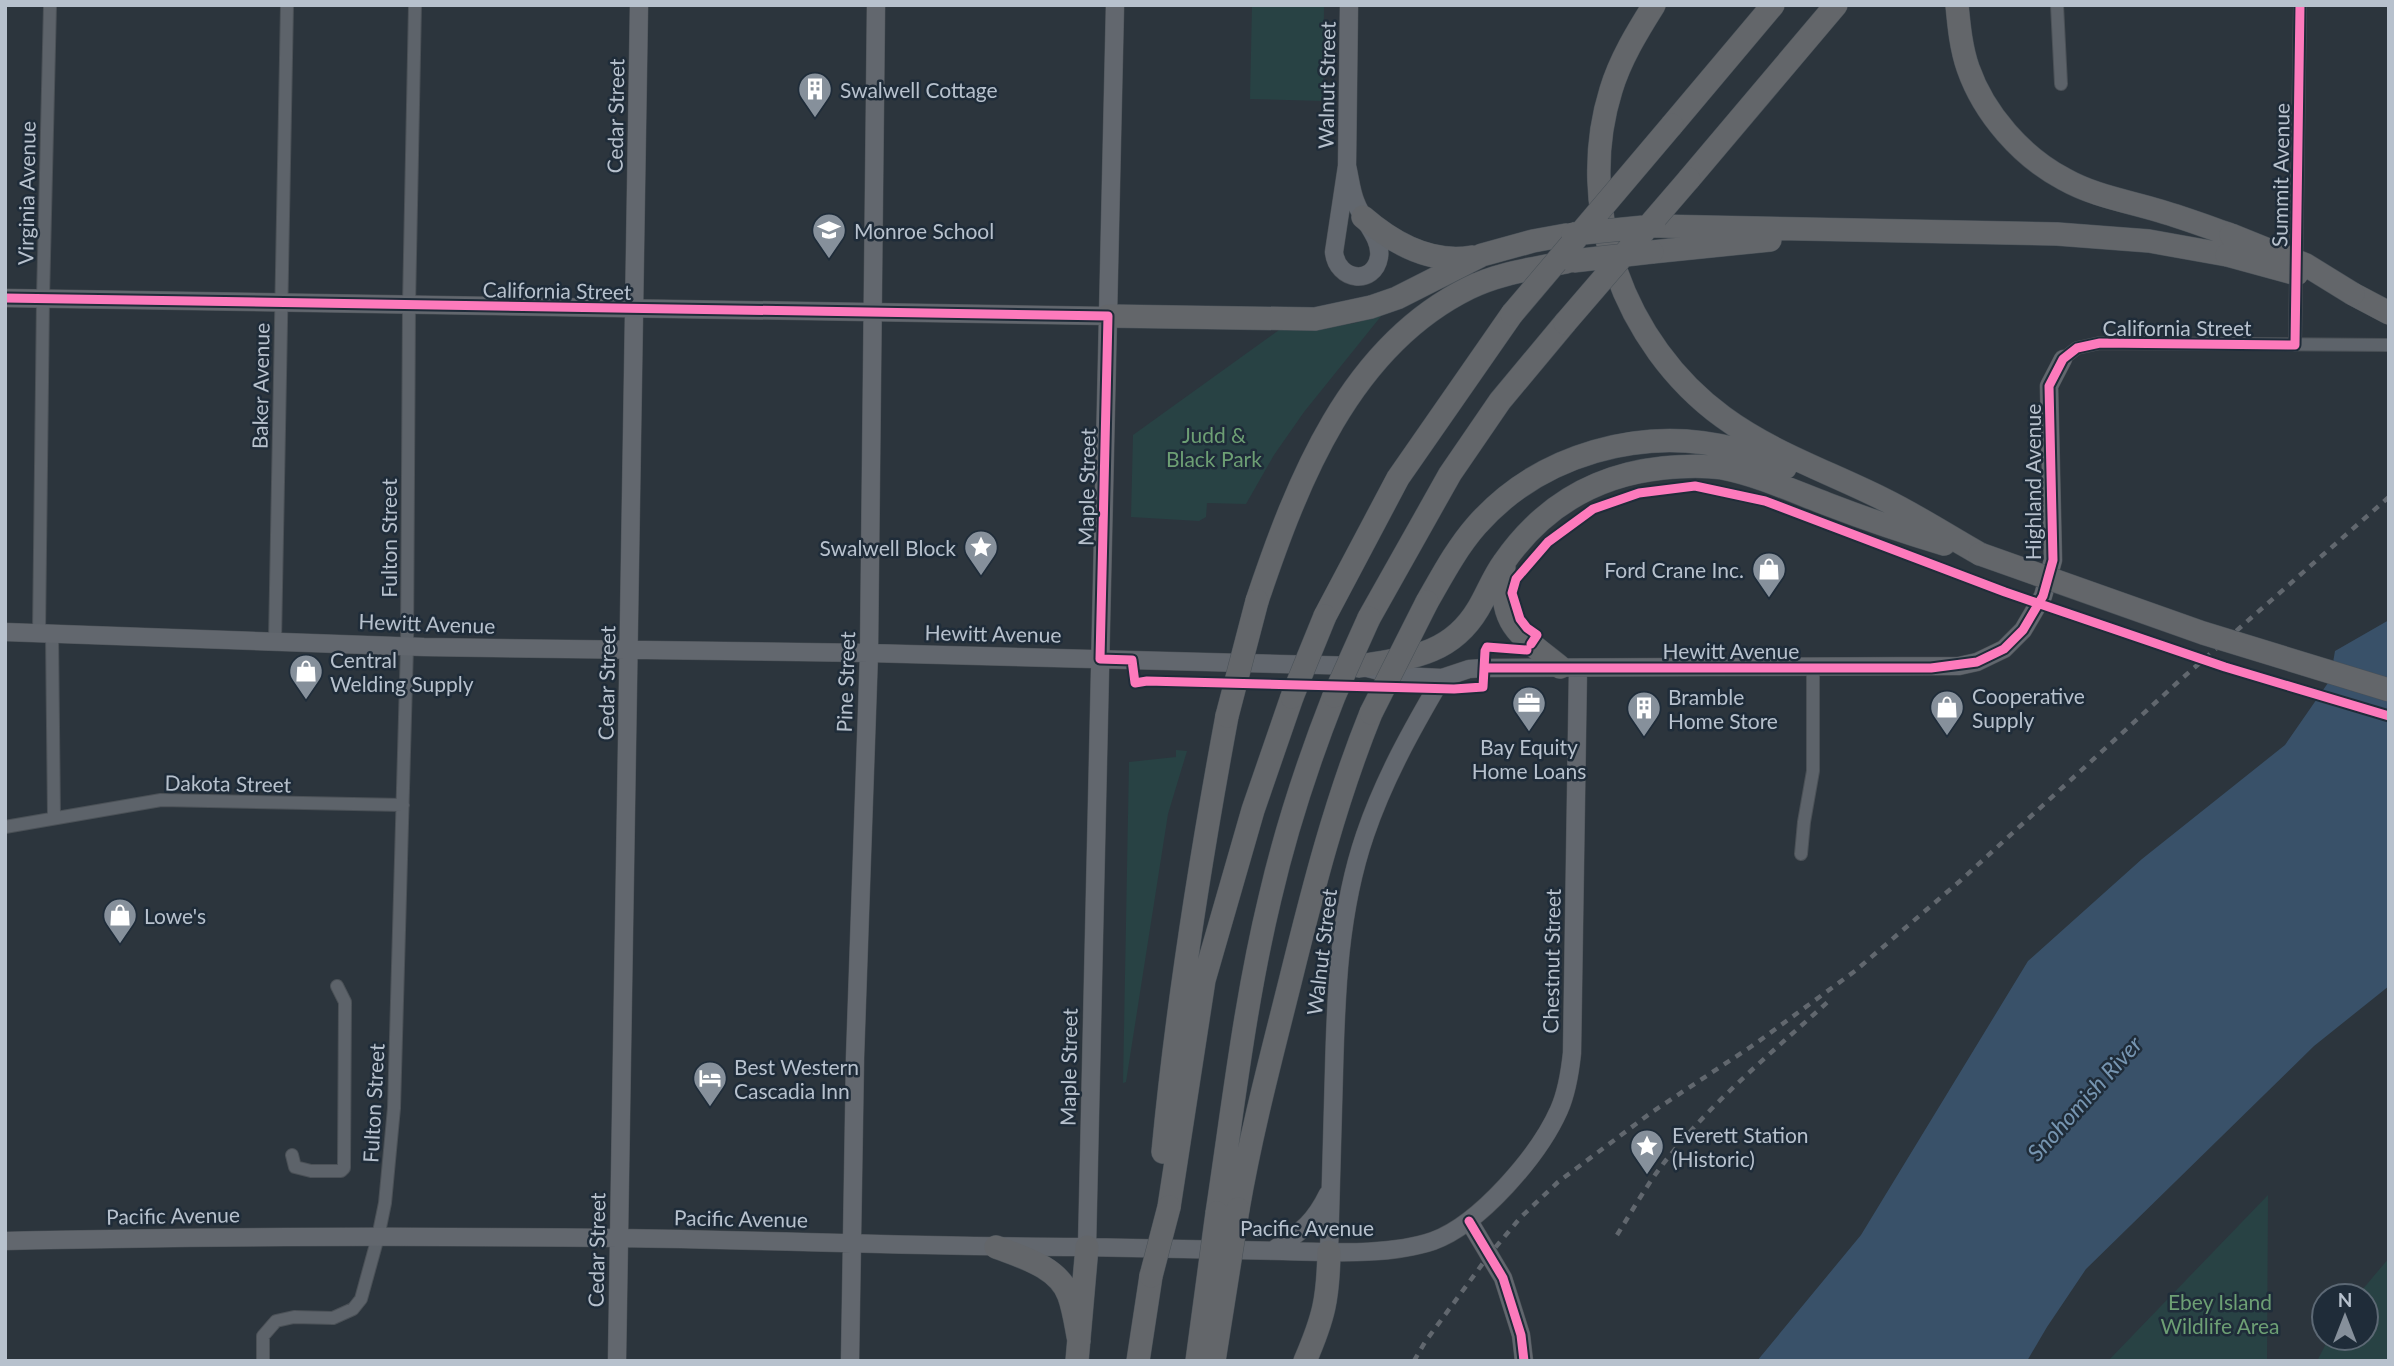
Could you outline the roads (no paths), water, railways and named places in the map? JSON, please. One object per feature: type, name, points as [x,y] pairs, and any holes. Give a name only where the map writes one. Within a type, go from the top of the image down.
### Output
[{"type":"highway","points":[[1654,5],[1623,58],[1611,90],[1602,128],[1599,161],[1601,199],[1611,254],[1629,305],[1650,341],[1701,400],[1732,423],[1777,450],[1884,499],[1980,554]]},
{"type":"highway","points":[[1214,1361],[1245,1028],[1270,900],[1315,744],[1369,618],[1450,474],[1500,401],[1836,5]]},
{"type":"highway","points":[[1957,5],[1963,52],[1974,84],[1986,105],[2013,140],[2048,170],[2096,193],[2160,211],[2284,270],[2353,294],[2389,313]]},
{"type":"highway","points":[[1138,1361],[1204,980],[1253,810],[1292,697],[1325,616],[1398,478],[1512,314],[1766,14]]},
{"type":"highway","points":[[1363,217],[1382,233],[1415,250],[1447,258],[1482,255],[1566,235],[1657,226],[2083,236],[2177,245],[2229,245]]},
{"type":"highway","points":[[1163,1207],[1173,1046],[1202,850],[1227,716],[1257,601],[1283,524],[1325,435],[1367,371],[1401,333],[1469,288],[1499,276],[1573,261],[1867,230]]},
{"type":"highway","points":[[1108,316],[1315,319],[1371,307],[1396,298],[1482,255]]},
{"type":"highway","points":[[1197,1361],[1227,1211],[1250,1142],[1322,854],[1349,766],[1371,713],[1427,602],[1459,547],[1486,516],[1517,488],[1537,475],[1575,458],[1620,445],[1690,441],[1736,449],[1772,463],[1980,554]]},
{"type":"highway","points":[[1359,666],[1416,656],[1441,647],[1462,631],[1478,609],[1504,561],[1557,506],[1585,488],[1633,471],[1691,466],[1720,468],[1746,474],[1882,526],[1980,554],[2203,633],[2389,690]]},
{"type":"highway","points":[[1504,561],[1502,594],[1510,621],[1519,633],[1569,667]]},
{"type":"highway","points":[[996,1247],[1036,1262],[1056,1278],[1069,1294],[1078,1351]]},
{"type":"highway","points":[[1078,1351],[1087,1247]]},
{"type":"highway","points":[[1305,1361],[1322,1319],[1328,1295],[1329,1252]]},
{"type":"street","name":"Virginia Avenue","points":[[45,634],[43,299],[50,5]]},
{"type":"street","name":"Baker Avenue","points":[[275,641],[287,5]]},
{"type":"street","name":"Fulton Street","points":[[263,1361],[263,1336],[276,1321],[294,1317],[333,1318],[354,1309],[365,1292],[379,1237],[388,1178],[394,1108],[407,646],[409,305],[415,5]]},
{"type":"street","name":"Cedar Street","points":[[617,1361],[639,5]]},
{"type":"street","name":"Pine Street","points":[[850,1361],[851,1244],[869,653],[876,5]]},
{"type":"street","name":"Maple Street","points":[[1087,1247],[1115,5]]},
{"type":"street","name":"Walnut Street","points":[[1347,166],[1356,202],[1376,237],[1380,256],[1370,273],[1359,277],[1347,275],[1340,270],[1335,262],[1334,252],[1347,166],[1349,5]]},
{"type":"street","points":[[2057,5],[2061,84]]},
{"type":"street","name":"Summit Avenue","points":[[2295,345],[2300,5]]},
{"type":"street","name":"California Street","points":[[5,298],[1108,316]]},
{"type":"street","name":"California Street","points":[[2063,359],[2077,348],[2101,342],[2389,345]]},
{"type":"street","name":"Highland Avenue","points":[[1978,662],[2004,649],[2023,630],[2043,596],[2053,560],[2049,387],[2063,359]]},
{"type":"street","name":"Hewitt Avenue","points":[[5,632],[407,646],[869,653],[1359,666],[1400,676],[1442,678],[1469,668],[1931,668],[1978,662]]},
{"type":"street","points":[[45,634],[54,818]]},
{"type":"street","name":"Chestnut Street","points":[[1469,1221],[1511,1182],[1546,1134],[1559,1109],[1569,1077],[1572,1053],[1569,667]]},
{"type":"street","points":[[1801,854],[1813,771],[1812,667]]},
{"type":"street","name":"Walnut Street","points":[[1329,1252],[1338,980],[1346,913],[1355,868],[1368,827],[1395,762],[1442,678]]},
{"type":"street","name":"Dakota Street","points":[[5,827],[161,800],[402,805]]},
{"type":"street","points":[[292,1155],[295,1167],[327,1171],[341,1171],[344,1168],[345,1002],[337,986]]},
{"type":"street","points":[[1272,1251],[1306,1228],[1319,1211],[1331,1187]]},
{"type":"street","points":[[1469,1221],[1503,1278],[1521,1335],[1524,1361]]},
{"type":"street","name":"Pacific Avenue","points":[[5,1241],[213,1236],[620,1238],[1329,1252],[1408,1248],[1437,1239],[1469,1221]]},
{"type":"water","name":"Snohomish River","points":[[2389,620],[2389,986],[2314,1046],[2086,1269],[2027,1361],[1757,1361],[1861,1235],[2028,961],[2142,859],[2285,745],[2330,680],[2335,651]]},
{"type":"railway","points":[[1414,1361],[1489,1255],[1521,1217],[1558,1182],[1652,1112],[1755,1044],[1855,971],[1960,881],[2178,682],[2389,497]]},
{"type":"railway","points":[[1617,1235],[1656,1173],[1708,1112],[1831,999]]},
{"type":"place","name":"Swalwell Cottage","points":[[815,119]]},
{"type":"place","name":"Monroe School","points":[[829,260]]},
{"type":"place","name":"Swalwell Block","points":[[981,577]]},
{"type":"place","name":"Ford Crane Inc.","points":[[1769,599]]},
{"type":"place","name":"Central Welding Supply","points":[[306,701]]},
{"type":"place","name":"Bay Equity Home Loans","points":[[1529,733]]},
{"type":"place","name":"Cooperative Supply","points":[[1947,737]]},
{"type":"place","name":"Bramble Home Store","points":[[1644,738]]},
{"type":"place","name":"Lowe's","points":[[120,945]]},
{"type":"place","name":"Best Western Cascadia Inn","points":[[710,1108]]},
{"type":"place","name":"Everett Station (Historic)","points":[[1647,1176]]},
{"type":"park label","name":"Judd & Black Park","points":[[1214,446]]},
{"type":"park label","name":"Ebey Island Wildlife Area","points":[[2220,1313]]}]
